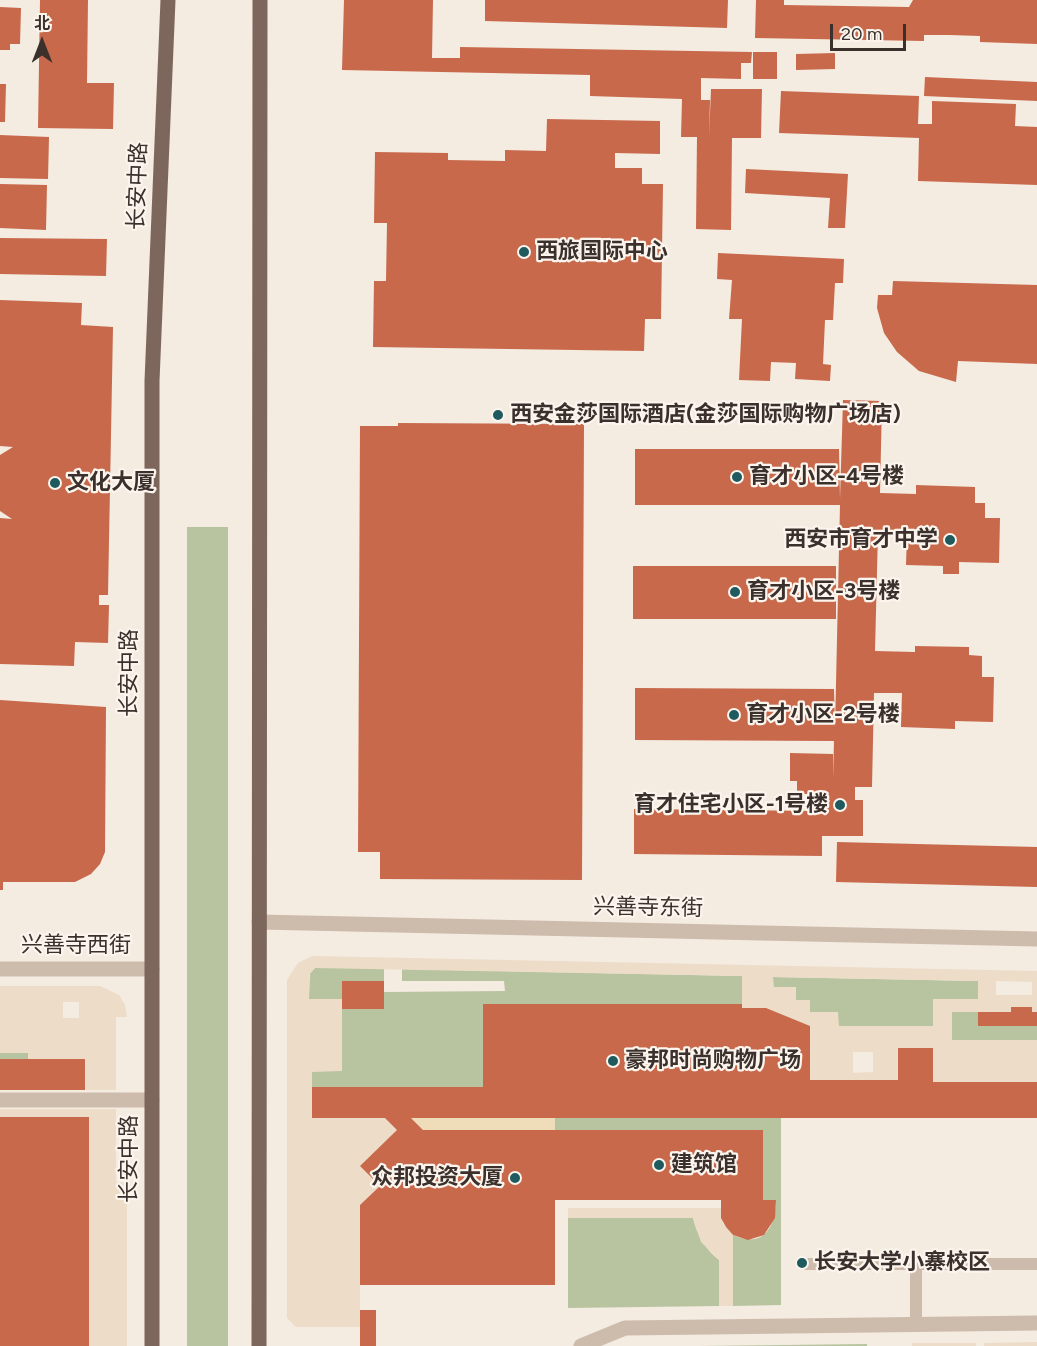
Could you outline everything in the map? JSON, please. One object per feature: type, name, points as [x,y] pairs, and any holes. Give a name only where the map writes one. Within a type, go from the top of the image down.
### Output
[{"type":"main road","name":"长安中路","points":[[152,1346],[152,381],[168,0]]},
{"type":"main road","points":[[258,1346],[260,0]]},
{"type":"street","name":"兴善寺东街","points":[[258,922],[1037,939]]},
{"type":"street","name":"兴善寺西街","points":[[0,969],[152,969]]},
{"type":"street","points":[[0,1100],[152,1100]]},
{"type":"street","points":[[581,1346],[625,1328],[1037,1323]]},
{"type":"lane","points":[[805,1264],[1037,1264]]},
{"type":"lane","points":[[916,1264],[916,1324]]},
{"type":"green space","points":[[187,527],[228,527],[228,1346],[187,1346]]},
{"type":"green space","points":[[315,968],[384,968],[384,981],[342,981],[342,999],[309,999],[310,973]]},
{"type":"green space","points":[[402,969],[742,976],[742,1004],[484,1005],[483,1087],[312,1087],[312,1071],[342,1071],[342,1009],[384,1009],[384,992],[505,991],[504,981],[402,981]]},
{"type":"green space","points":[[773,977],[978,981],[978,999],[933,999],[933,1026],[838,1026],[810,1012],[773,987]]},
{"type":"green space","points":[[952,1012],[978,1012],[979,1026],[1037,1026],[1037,1040],[952,1040]]},
{"type":"green space","points":[[0,1053],[28,1053],[28,1059],[0,1059]]},
{"type":"green space","points":[[555,1118],[781,1118],[781,1305],[733,1306],[733,1235],[744,1239],[760,1237],[770,1227],[775,1210],[776,1201],[763,1200],[763,1130],[555,1130]]},
{"type":"green space","points":[[568,1218],[693,1218],[702,1241],[719,1260],[719,1306],[568,1308]]},
{"type":"green space","points":[[867,1344],[867,1346],[699,1346]]},
{"type":"sand","points":[[411,1118],[555,1118],[555,1130],[423,1130]]},
{"type":"shaded area","points":[[312,956],[1037,971],[1037,1012],[1032,1012],[1032,1007],[1011,1007],[1011,1012],[952,1012],[952,1040],[1037,1040],[1037,1082],[933,1082],[933,1048],[898,1080],[810,1080],[742,1008],[742,976],[315,968],[309,975],[309,999],[342,999],[342,1071],[312,1072],[312,1118],[385,1118],[397,1130],[380,1186],[360,1206],[360,1327],[296,1327],[287,1318],[287,980],[298,963]],"holes":[[[773,977],[978,981],[978,999],[933,999],[933,1026],[839,1026],[838,1012],[810,1012],[810,1000],[796,1000],[796,987],[774,987]],[[996,981],[1032,982],[1032,995],[996,995]],[[853,1052],[873,1052],[873,1072],[853,1073]]]},
{"type":"shaded area","points":[[0,986],[100,986],[119,995],[125,1005],[127,1017],[116,1017],[116,1090],[85,1090],[84,1059],[28,1059],[28,1053],[0,1053]],"holes":[[[63,1002],[79,1002],[79,1018],[63,1018]]]},
{"type":"shaded area","points":[[0,1109],[116,1109],[116,1182],[127,1183],[127,1346],[89,1346],[89,1117],[0,1117]]},
{"type":"shaded area","points":[[568,1208],[721,1208],[723,1223],[733,1235],[733,1306],[719,1306],[719,1260],[701,1242],[693,1218],[568,1218]]},
{"type":"shaded area","points":[[1037,1342],[1037,1346],[984,1346],[984,1343]]},
{"type":"shaded area","points":[[912,1343],[976,1343],[976,1346],[912,1346]]},
{"type":"building","points":[[40,0],[88,0],[87,83],[114,83],[113,129],[38,128]]},
{"type":"building","points":[[344,0],[433,0],[432,58],[460,58],[460,47],[752,52],[751,63],[741,63],[741,79],[701,78],[701,100],[710,100],[709,138],[711,89],[762,89],[761,138],[732,138],[731,230],[696,229],[697,137],[681,137],[682,99],[590,96],[590,75],[342,70]]},
{"type":"building","points":[[485,0],[728,0],[727,28],[485,21]]},
{"type":"building","points":[[756,0],[784,0],[784,5],[909,7],[913,0],[1037,0],[1037,44],[980,42],[980,36],[949,35],[924,35],[924,41],[755,38]]},
{"type":"building","points":[[0,7],[21,8],[20,44],[10,44],[10,50],[0,50]]},
{"type":"building","points":[[753,52],[777,52],[777,79],[753,79]]},
{"type":"building","points":[[835,53],[835,69],[796,70],[796,54]]},
{"type":"building","points":[[925,77],[1037,82],[1037,101],[924,96]]},
{"type":"building","points":[[0,84],[6,84],[5,122],[0,122]]},
{"type":"building","points":[[781,91],[919,96],[918,124],[932,124],[932,101],[1016,104],[1015,126],[1037,127],[1037,185],[918,181],[919,138],[779,133]]},
{"type":"building","name":"西旅国际中心","points":[[547,119],[660,121],[660,154],[615,153],[615,168],[642,168],[642,184],[663,184],[661,319],[645,319],[644,351],[373,347],[374,281],[386,281],[387,223],[374,223],[375,152],[448,153],[448,160],[505,161],[505,150],[546,151]]},
{"type":"building","points":[[0,135],[49,137],[48,179],[0,178]]},
{"type":"building","points":[[746,169],[848,174],[845,228],[828,228],[830,198],[745,193]]},
{"type":"building","points":[[0,184],[47,185],[46,230],[0,228]]},
{"type":"building","points":[[0,238],[107,239],[106,276],[0,274]]},
{"type":"building","points":[[718,253],[844,259],[843,283],[835,283],[833,320],[825,320],[823,364],[831,365],[830,381],[795,379],[796,363],[771,362],[770,381],[739,380],[742,319],[729,319],[732,280],[717,279]]},
{"type":"building","points":[[893,281],[1037,285],[1037,364],[958,361],[956,382],[919,371],[897,352],[884,333],[877,308],[878,295],[892,295]]},
{"type":"building","name":"文化大厦","points":[[0,300],[82,303],[81,325],[113,327],[108,595],[99,595],[99,605],[109,605],[108,643],[75,642],[74,666],[0,664],[0,518],[12,519],[0,511],[0,455],[13,447],[0,446]]},
{"type":"building","points":[[843,400],[882,401],[880,493],[916,494],[916,485],[975,487],[975,503],[985,503],[985,518],[1000,518],[999,563],[959,562],[959,574],[943,574],[943,566],[906,565],[907,533],[878,532],[875,651],[915,652],[915,646],[969,647],[969,655],[982,656],[982,677],[994,677],[993,722],[955,721],[955,729],[901,727],[902,693],[874,693],[872,787],[855,787],[855,800],[863,800],[863,836],[822,836],[822,856],[634,854],[634,809],[818,811],[818,794],[797,794],[797,781],[790,781],[790,753],[833,754],[833,778],[834,741],[635,740],[635,688],[834,689],[835,728],[840,505],[635,505],[635,449],[839,449],[840,499]]},
{"type":"building","points":[[398,423],[584,424],[582,880],[380,879],[380,852],[358,852],[360,426],[398,426]]},
{"type":"building","name":"育才小区-3号楼","points":[[633,566],[836,566],[836,619],[633,619]]},
{"type":"building","points":[[0,700],[106,707],[105,852],[100,864],[91,874],[75,882],[3,882],[3,890],[0,890]]},
{"type":"building","points":[[837,842],[1037,847],[1037,887],[836,882]]},
{"type":"building","points":[[342,981],[384,981],[384,1009],[342,1009]]},
{"type":"building","points":[[483,1004],[742,1004],[742,1008],[766,1008],[810,1026],[810,1080],[898,1080],[898,1048],[933,1048],[933,1082],[1037,1082],[1037,1118],[411,1118],[423,1130],[763,1130],[763,1200],[776,1200],[775,1218],[764,1235],[748,1240],[733,1235],[726,1227],[721,1218],[721,1200],[555,1200],[555,1285],[360,1285],[360,1205],[380,1186],[360,1166],[397,1130],[385,1118],[312,1118],[312,1087],[483,1087]]},
{"type":"building","points":[[1011,1007],[1032,1007],[1032,1012],[1037,1012],[1037,1026],[978,1026],[978,1012],[1011,1012]]},
{"type":"building","points":[[0,1059],[85,1059],[85,1090],[0,1090]]},
{"type":"building","points":[[0,1117],[89,1117],[89,1346],[0,1346]]},
{"type":"building","points":[[360,1310],[376,1310],[376,1346],[360,1346]]},
{"type":"place","name":"西旅国际中心","points":[[524,252]]},
{"type":"place","name":"西安金莎国际酒店(金莎国际购物广场店)","points":[[498,415]]},
{"type":"place","name":"育才小区-4号楼","points":[[737,477]]},
{"type":"place","name":"文化大厦","points":[[55,483]]},
{"type":"place","name":"西安市育才中学","points":[[950,540]]},
{"type":"place","name":"育才小区-3号楼","points":[[735,592]]},
{"type":"place","name":"育才小区-2号楼","points":[[734,715]]},
{"type":"place","name":"育才住宅小区-1号楼","points":[[840,805]]},
{"type":"place","name":"豪邦时尚购物广场","points":[[613,1061]]},
{"type":"place","name":"建筑馆","points":[[659,1165]]},
{"type":"place","name":"众邦投资大厦","points":[[515,1178]]},
{"type":"place","name":"长安大学小寨校区","points":[[802,1263]]}]
